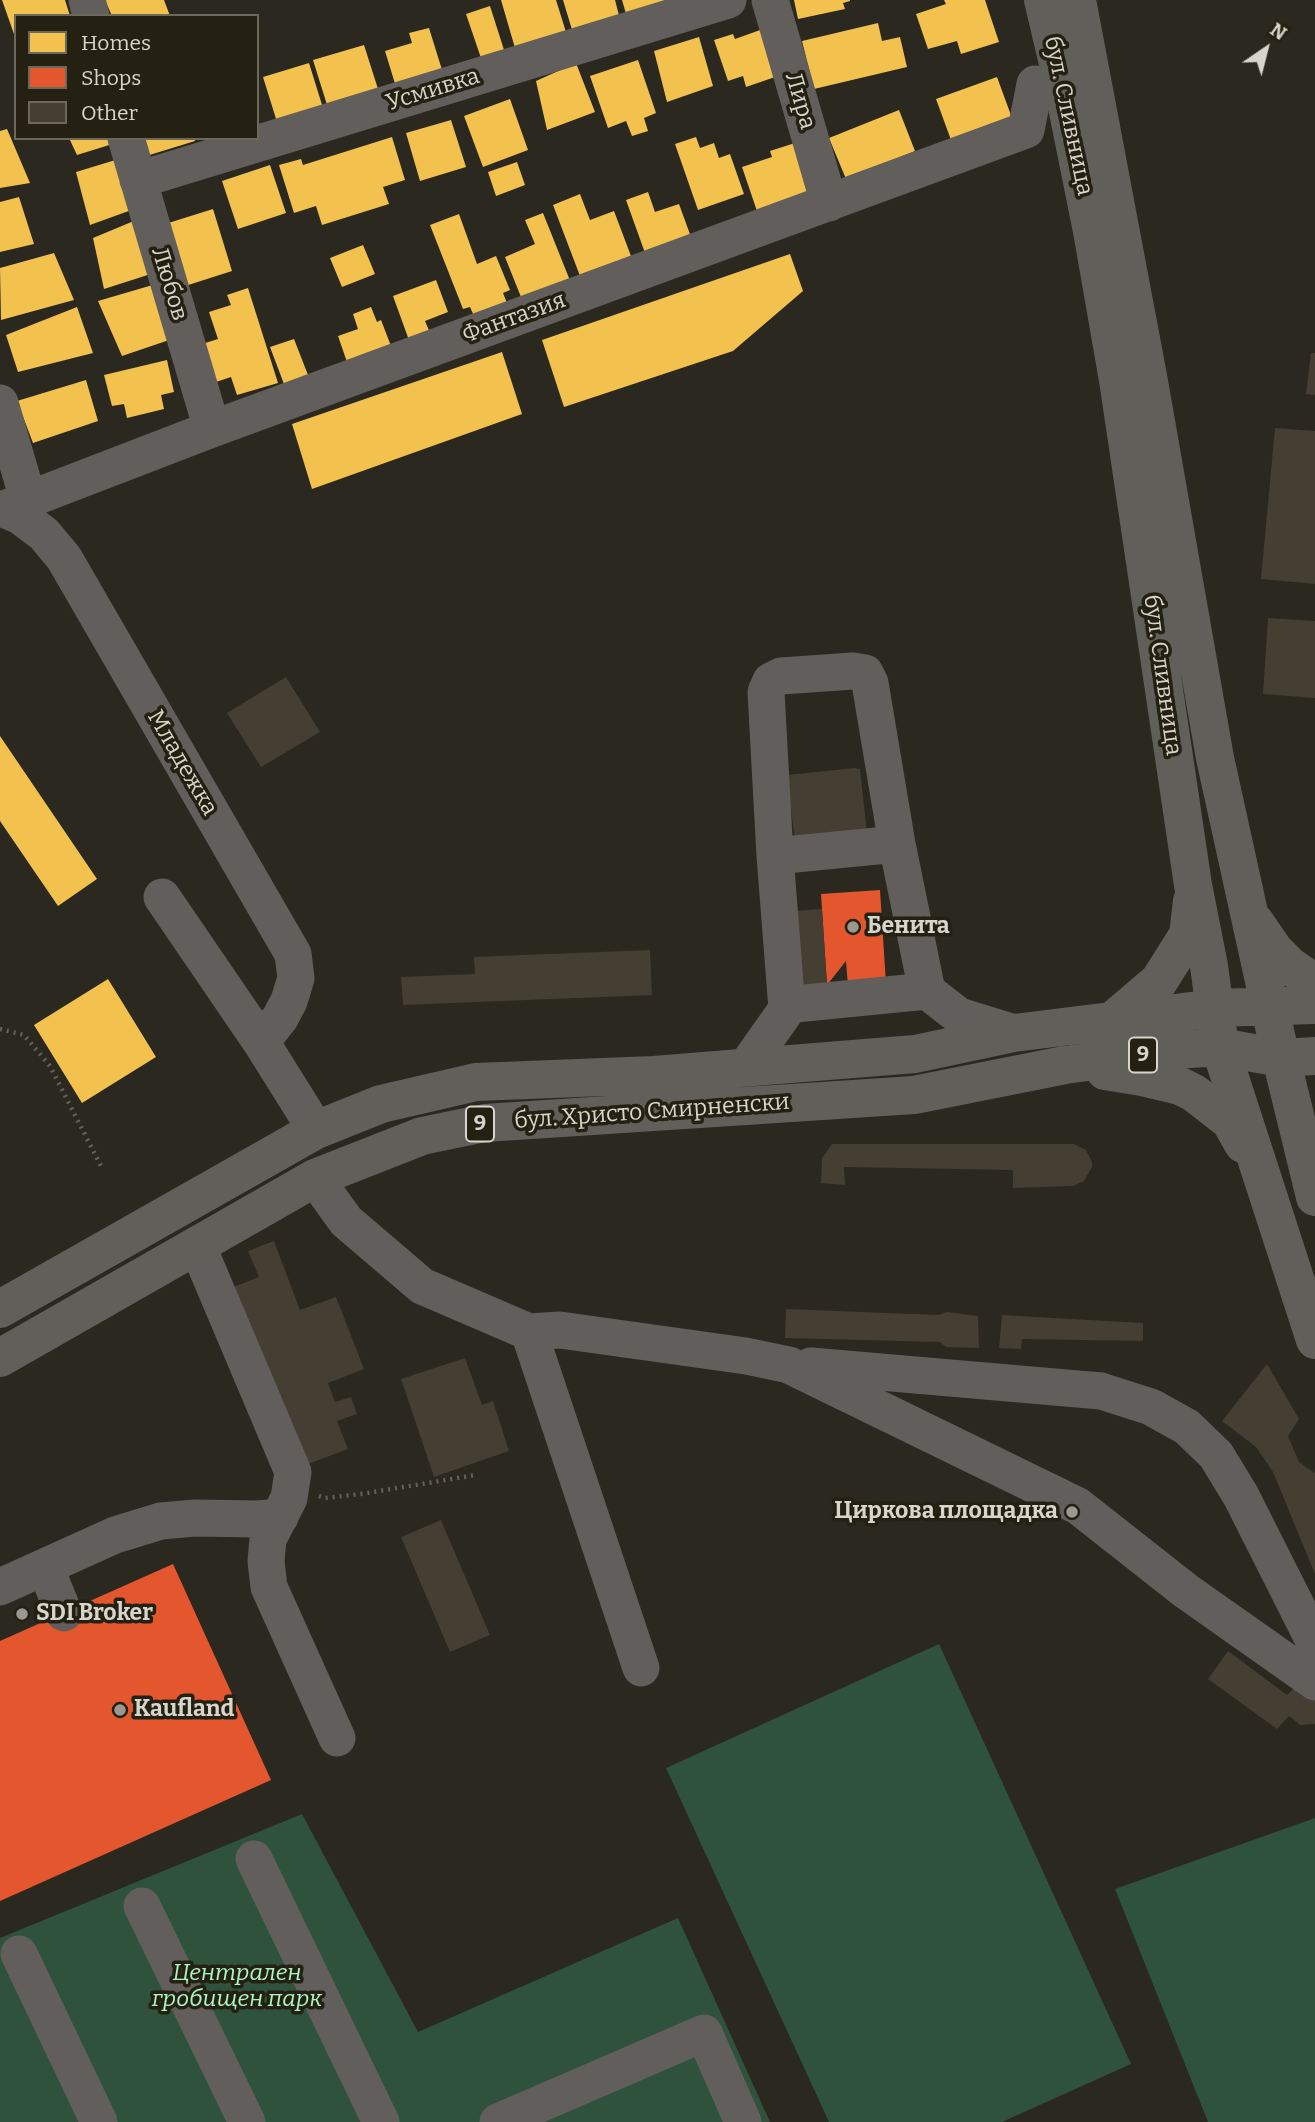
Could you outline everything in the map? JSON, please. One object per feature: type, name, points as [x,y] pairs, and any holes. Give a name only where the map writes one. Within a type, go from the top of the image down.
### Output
[{"type":"main road","name":"бул. Сливница","points":[[1043,0],[1089,218],[1118,380],[1220,1047],[1315,1340]]},
{"type":"main road","name":"бул. Сливница","points":[[1077,0],[1215,758],[1269,1006],[1298,1057],[1314,1187]]},
{"type":"main road","points":[[1111,1022],[1159,981],[1188,935],[1194,884]]},
{"type":"main road","points":[[1248,911],[1274,950],[1290,966],[1315,983]]},
{"type":"main road","name":"бул. Христо Смирненски","points":[[0,1309],[316,1130],[381,1104],[476,1082],[654,1075],[915,1054],[1014,1033],[1215,1008],[1315,1004]]},
{"type":"main road","name":"бул. Христо Смирненски","points":[[0,1359],[315,1178],[422,1136],[485,1124],[914,1095],[1065,1065],[1176,1050],[1220,1047],[1298,1057]]},
{"type":"main road","points":[[1065,1065],[1142,1077],[1180,1086],[1194,1093],[1230,1121],[1259,1169]]},
{"type":"street","name":"Усмивка","points":[[138,180],[728,0]]},
{"type":"street","name":"Лира","points":[[770,0],[829,203]]},
{"type":"street","name":"Фантазия","points":[[11,506],[212,429],[1026,130],[1035,84]]},
{"type":"street","name":"Любов","points":[[127,140],[212,429]]},
{"type":"street","points":[[0,403],[11,506]]},
{"type":"street","name":"Младежка","points":[[11,506],[44,534],[64,558],[293,954],[296,978],[289,1001],[280,1018],[261,1042]]},
{"type":"street","points":[[787,1009],[766,692],[771,681],[781,677],[853,671],[865,673],[870,684],[897,844],[927,991],[959,1016],[1014,1033]]},
{"type":"street","points":[[775,856],[897,844]]},
{"type":"street","points":[[162,897],[261,1042],[316,1130]]},
{"type":"street","points":[[746,1067],[787,1009],[795,1004],[927,991]]},
{"type":"street","points":[[315,1178],[346,1222],[422,1286],[529,1332],[560,1330],[746,1356],[789,1365],[1101,1391],[1151,1407],[1187,1427],[1216,1455],[1241,1496],[1315,1643]]},
{"type":"street","points":[[197,1245],[293,1472],[286,1502],[268,1538],[265,1562],[269,1587],[337,1738]]},
{"type":"street","points":[[529,1332],[641,1668]]},
{"type":"street","points":[[789,1365],[1078,1506],[1186,1591],[1315,1682]]},
{"type":"street","points":[[0,1587],[115,1535],[160,1521],[195,1518],[258,1519],[286,1502]]},
{"type":"street","points":[[45,1567],[64,1613]]},
{"type":"street","points":[[254,1859],[381,2122]]},
{"type":"street","points":[[142,1906],[247,2122]]},
{"type":"street","points":[[19,1954],[99,2122]]},
{"type":"street","points":[[498,2122],[704,2033],[743,2122]]},
{"type":"path","points":[[0,1029],[24,1035],[50,1066],[103,1170]]},
{"type":"path","points":[[286,1502],[409,1488],[476,1475]]},
{"type":"green space","points":[[939,1644],[1131,2064],[1002,2122],[829,2122],[666,1768]]},
{"type":"green space","name":"Централен гробищен парк","points":[[302,1814],[418,2032],[678,1918],[770,2122],[0,2122],[0,1938]]},
{"type":"green space","points":[[1315,1818],[1315,2122],[1208,2122],[1115,1889]]},
{"type":"building: Homes","points":[[2,0],[65,0],[69,14],[14,14],[14,34]]},
{"type":"building: Homes","points":[[105,0],[164,0],[169,14],[111,14]]},
{"type":"building: Homes","points":[[501,0],[556,0],[566,32],[515,48]]},
{"type":"building: Homes","points":[[563,0],[615,0],[620,19],[573,33]]},
{"type":"building: Homes","points":[[622,0],[683,0],[629,24]]},
{"type":"building: Homes","points":[[794,0],[850,1],[843,3],[845,9],[798,19]]},
{"type":"building: Homes","points":[[944,0],[985,0],[999,42],[961,54],[957,41],[928,49],[916,14],[946,4]]},
{"type":"building: Homes","points":[[490,6],[505,53],[482,61],[466,14]]},
{"type":"building: Homes","points":[[878,23],[882,41],[900,37],[907,67],[814,89],[802,41]]},
{"type":"building: Homes","points":[[429,28],[443,73],[396,87],[385,51],[412,43],[409,33]]},
{"type":"building: Homes","points":[[763,29],[778,76],[746,87],[743,76],[728,81],[714,40],[733,34],[735,39]]},
{"type":"building: Homes","points":[[699,37],[713,86],[667,102],[654,51]]},
{"type":"building: Homes","points":[[364,45],[379,92],[328,108],[313,60]]},
{"type":"building: Homes","points":[[638,60],[656,113],[644,118],[648,131],[632,136],[626,121],[608,128],[590,76]]},
{"type":"building: Homes","points":[[309,63],[323,108],[277,122],[263,77]]},
{"type":"building: Homes","points":[[576,63],[595,112],[547,130],[536,81]]},
{"type":"building: Homes","points":[[997,77],[1012,118],[951,140],[936,99]]},
{"type":"building: Homes","points":[[510,99],[528,150],[483,167],[464,116]]},
{"type":"building: Homes","points":[[899,110],[915,151],[846,179],[829,138]]},
{"type":"building: Homes","points":[[451,120],[466,167],[420,181],[406,133]]},
{"type":"building: Homes","points":[[7,129],[30,183],[0,188],[0,131]]},
{"type":"building: Homes","points":[[392,137],[405,180],[383,187],[389,204],[322,225],[316,206],[294,213],[279,165],[301,159],[303,165]]},
{"type":"building: Homes","points":[[696,137],[700,148],[714,143],[719,158],[730,154],[744,194],[698,210],[675,144]]},
{"type":"building: Homes","points":[[70,140],[118,140],[119,142],[77,155]]},
{"type":"building: Homes","points":[[139,140],[195,141],[143,157]]},
{"type":"building: Homes","points":[[798,142],[816,194],[758,214],[742,167],[772,157],[770,151]]},
{"type":"building: Homes","points":[[122,158],[137,208],[90,225],[76,172]]},
{"type":"building: Homes","points":[[517,162],[525,185],[496,196],[488,172]]},
{"type":"building: Homes","points":[[270,165],[286,213],[238,229],[222,181]]},
{"type":"building: Homes","points":[[648,192],[655,212],[679,204],[691,237],[645,253],[626,200]]},
{"type":"building: Homes","points":[[580,194],[590,220],[614,211],[631,256],[580,276],[553,205]]},
{"type":"building: Homes","points":[[19,197],[34,244],[0,252],[0,202]]},
{"type":"building: Homes","points":[[213,209],[232,271],[182,287],[162,225]]},
{"type":"building: Homes","points":[[543,213],[573,288],[521,297],[505,257],[535,244],[525,220]]},
{"type":"building: Homes","points":[[459,214],[477,264],[496,256],[510,290],[503,293],[507,303],[474,316],[470,307],[463,309],[430,225]]},
{"type":"building: Homes","points":[[141,218],[157,272],[104,289],[93,238]]},
{"type":"building: Homes","points":[[363,245],[375,274],[342,287],[330,258]]},
{"type":"building: Homes","points":[[54,253],[74,300],[1,320],[0,268]]},
{"type":"building: Homes","points":[[790,254],[803,291],[733,351],[564,407],[542,340]]},
{"type":"building: Homes","points":[[436,280],[448,312],[425,321],[431,335],[410,343],[393,296]]},
{"type":"building: Homes","points":[[156,284],[178,337],[122,356],[98,301]]},
{"type":"building: Homes","points":[[248,288],[278,383],[237,395],[231,377],[213,383],[202,344],[218,339],[209,312],[231,305],[227,295]]},
{"type":"building: Homes","points":[[77,307],[93,353],[18,372],[6,335]]},
{"type":"building: Homes","points":[[371,307],[377,322],[381,320],[391,346],[347,362],[338,336],[358,329],[353,314]]},
{"type":"building: Homes","points":[[294,339],[308,375],[284,384],[270,347]]},
{"type":"building: Homes","points":[[502,352],[522,414],[312,489],[292,424]]},
{"type":"building: Homes","points":[[167,360],[174,392],[161,395],[164,409],[127,418],[124,404],[112,406],[104,375]]},
{"type":"building: Homes","points":[[86,380],[98,421],[33,443],[17,401]]},
{"type":"building: Homes","points":[[0,736],[97,879],[58,906],[0,821]]},
{"type":"building: Homes","points":[[108,979],[156,1057],[82,1103],[34,1025]]},
{"type":"building: Shops","name":"Бенита","points":[[880,890],[886,984],[848,986],[846,961],[827,985],[821,894]]},
{"type":"building: Shops","name":"Kaufland","points":[[173,1564],[271,1780],[0,1901],[0,1641]]},
{"type":"building: Other","points":[[1311,353],[1315,353],[1315,395],[1306,394]]},
{"type":"building: Other","points":[[1275,428],[1315,431],[1315,584],[1261,579]]},
{"type":"building: Other","points":[[1268,618],[1315,621],[1315,698],[1263,694]]},
{"type":"building: Other","points":[[286,677],[320,732],[261,767],[227,713]]},
{"type":"building: Other","points":[[860,769],[867,833],[795,841],[787,775]]},
{"type":"building: Other","points":[[822,909],[827,985],[800,987],[795,911]]},
{"type":"building: Other","points":[[650,950],[652,995],[403,1005],[401,977],[475,974],[474,957]]},
{"type":"building: Other","points":[[832,1144],[1074,1144],[1086,1150],[1092,1167],[1084,1181],[1073,1186],[1013,1188],[1013,1170],[844,1167],[845,1185],[821,1183],[822,1158]]},
{"type":"building: Other","points":[[274,1241],[300,1310],[336,1297],[364,1369],[328,1383],[335,1402],[351,1397],[357,1414],[337,1421],[348,1449],[303,1466],[228,1289],[259,1277],[248,1251]]},
{"type":"building: Other","points":[[786,1309],[938,1315],[947,1312],[978,1316],[979,1348],[946,1347],[940,1342],[785,1338]]},
{"type":"building: Other","points":[[1002,1315],[1143,1323],[1143,1341],[1022,1339],[1021,1349],[999,1348]]},
{"type":"building: Other","points":[[465,1358],[482,1405],[493,1401],[509,1451],[434,1477],[401,1379]]},
{"type":"building: Other","points":[[1267,1364],[1299,1419],[1288,1436],[1299,1462],[1315,1473],[1315,1574],[1273,1472],[1256,1447],[1222,1421]]},
{"type":"building: Other","points":[[441,1520],[490,1635],[450,1652],[401,1537]]},
{"type":"building: Other","points":[[1228,1651],[1287,1695],[1297,1685],[1315,1685],[1315,1724],[1300,1725],[1289,1716],[1277,1729],[1208,1679]]},
{"type":"place","name":"Бенита","points":[[853,927]]},
{"type":"place","name":"Циркова площадка","points":[[1072,1512]]},
{"type":"place","name":"SDI Broker","points":[[22,1614]]},
{"type":"place","name":"Kaufland","points":[[120,1710]]}]
